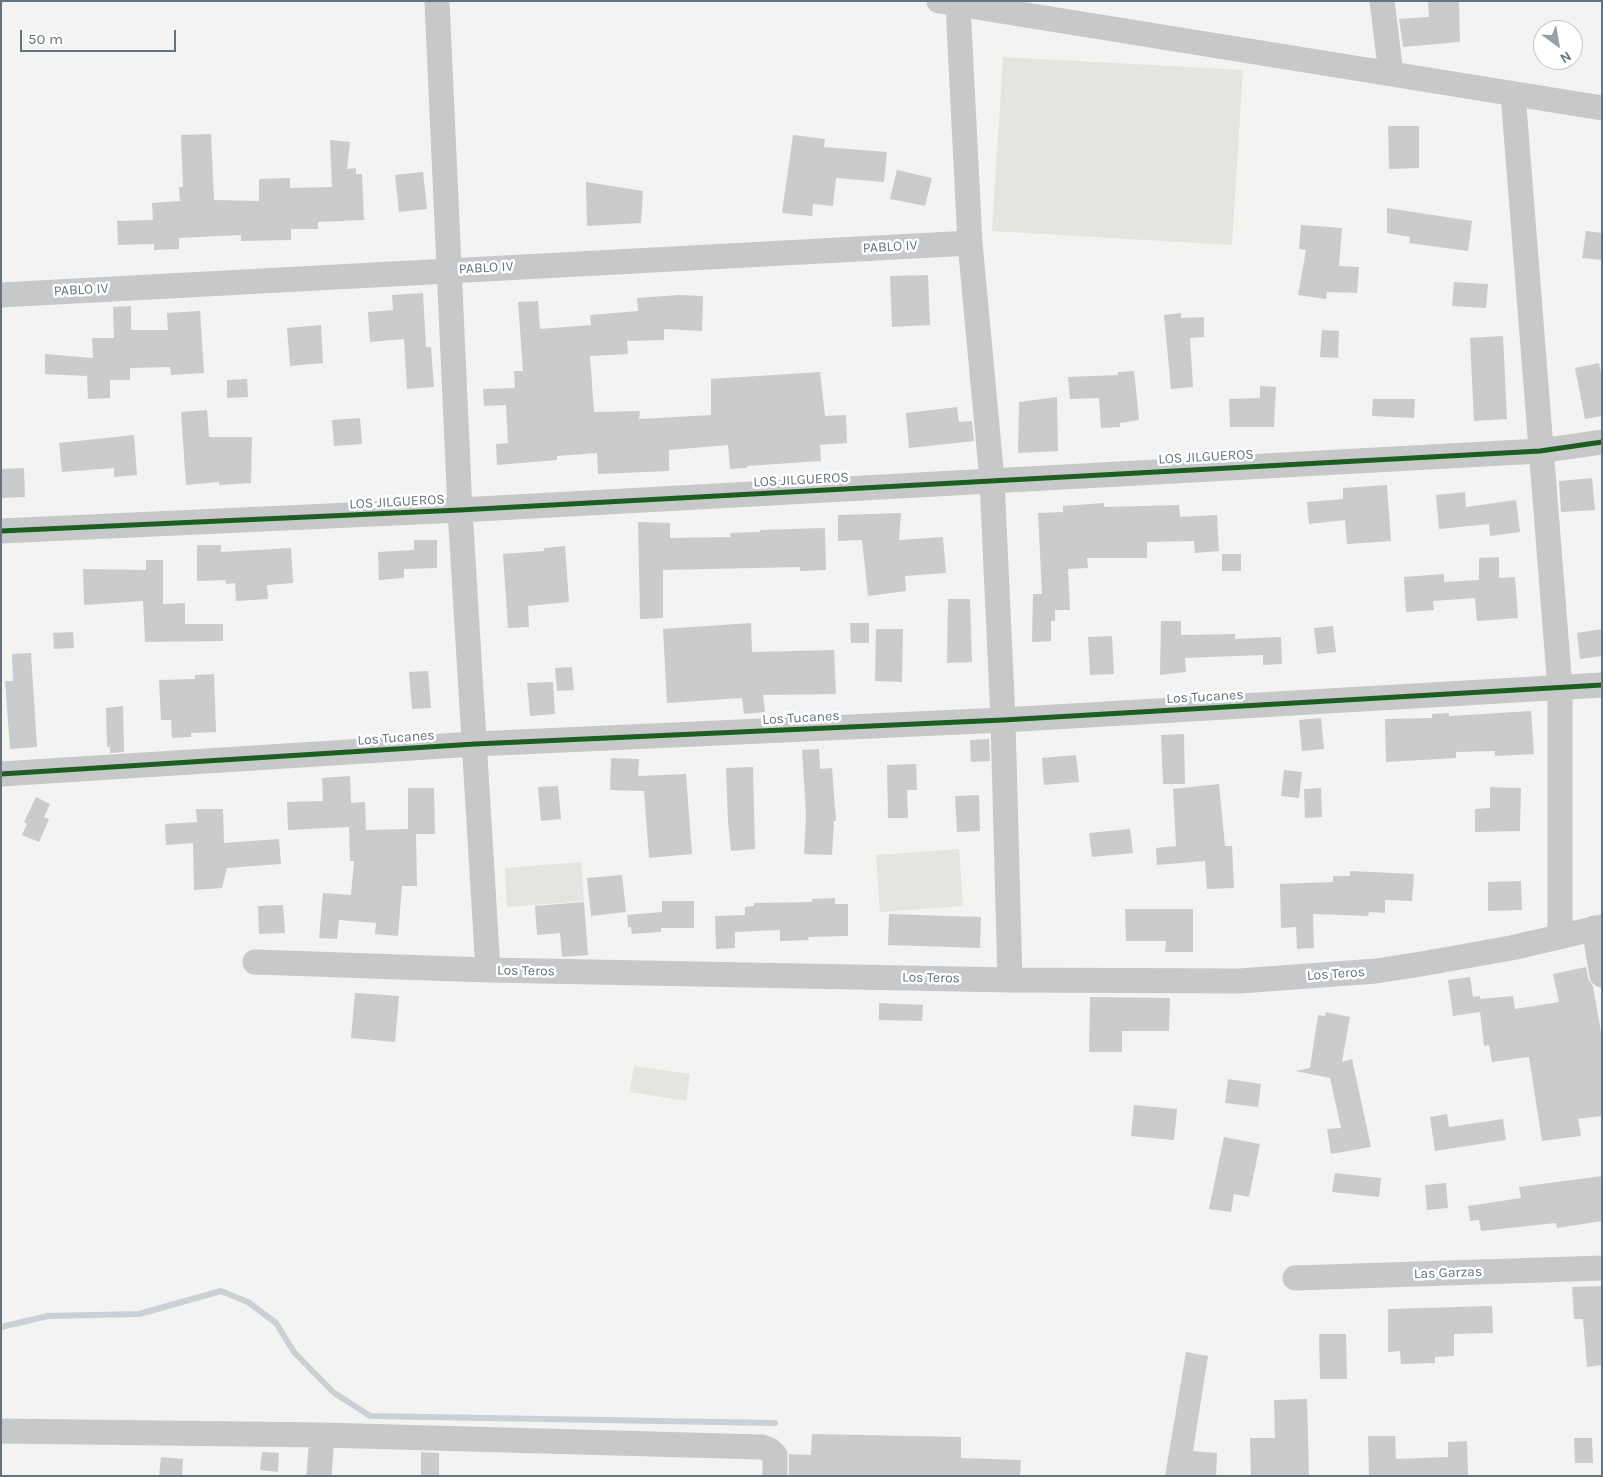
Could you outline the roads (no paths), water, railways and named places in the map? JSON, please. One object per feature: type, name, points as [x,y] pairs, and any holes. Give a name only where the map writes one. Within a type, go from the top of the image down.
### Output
[{"type":"street","points":[[438,1],[448,270],[460,510],[488,970]]},
{"type":"street","points":[[1382,1],[1391,74]]},
{"type":"street","points":[[1010,980],[1003,720],[992,480],[948,3],[1602,108]]},
{"type":"street","points":[[1514,94],[1540,451],[1560,688],[1560,937]]},
{"type":"street","name":"PABLO IV","points":[[1,295],[970,243]]},
{"type":"street","name":"LOS JILGUEROS","points":[[1,531],[460,510],[1540,451],[1602,442]]},
{"type":"street","name":"Los Tucanes","points":[[1,774],[475,744],[1003,720],[1602,685]]},
{"type":"street","points":[[1598,928],[1602,975]]},
{"type":"street","name":"Los Teros","points":[[255,962],[488,970],[1010,980],[1240,981],[1366,971],[1463,957],[1598,928]]},
{"type":"street","name":"Las Garzas","points":[[1295,1278],[1602,1268]]},
{"type":"street","points":[[1,1431],[322,1435],[762,1447],[770,1450],[775,1455],[775,1476]]},
{"type":"street","points":[[319,1476],[322,1435]]},
{"type":"waterway","points":[[1,1327],[48,1316],[139,1314],[221,1291],[248,1302],[276,1323],[294,1352],[333,1392],[370,1416],[775,1423]]}]
